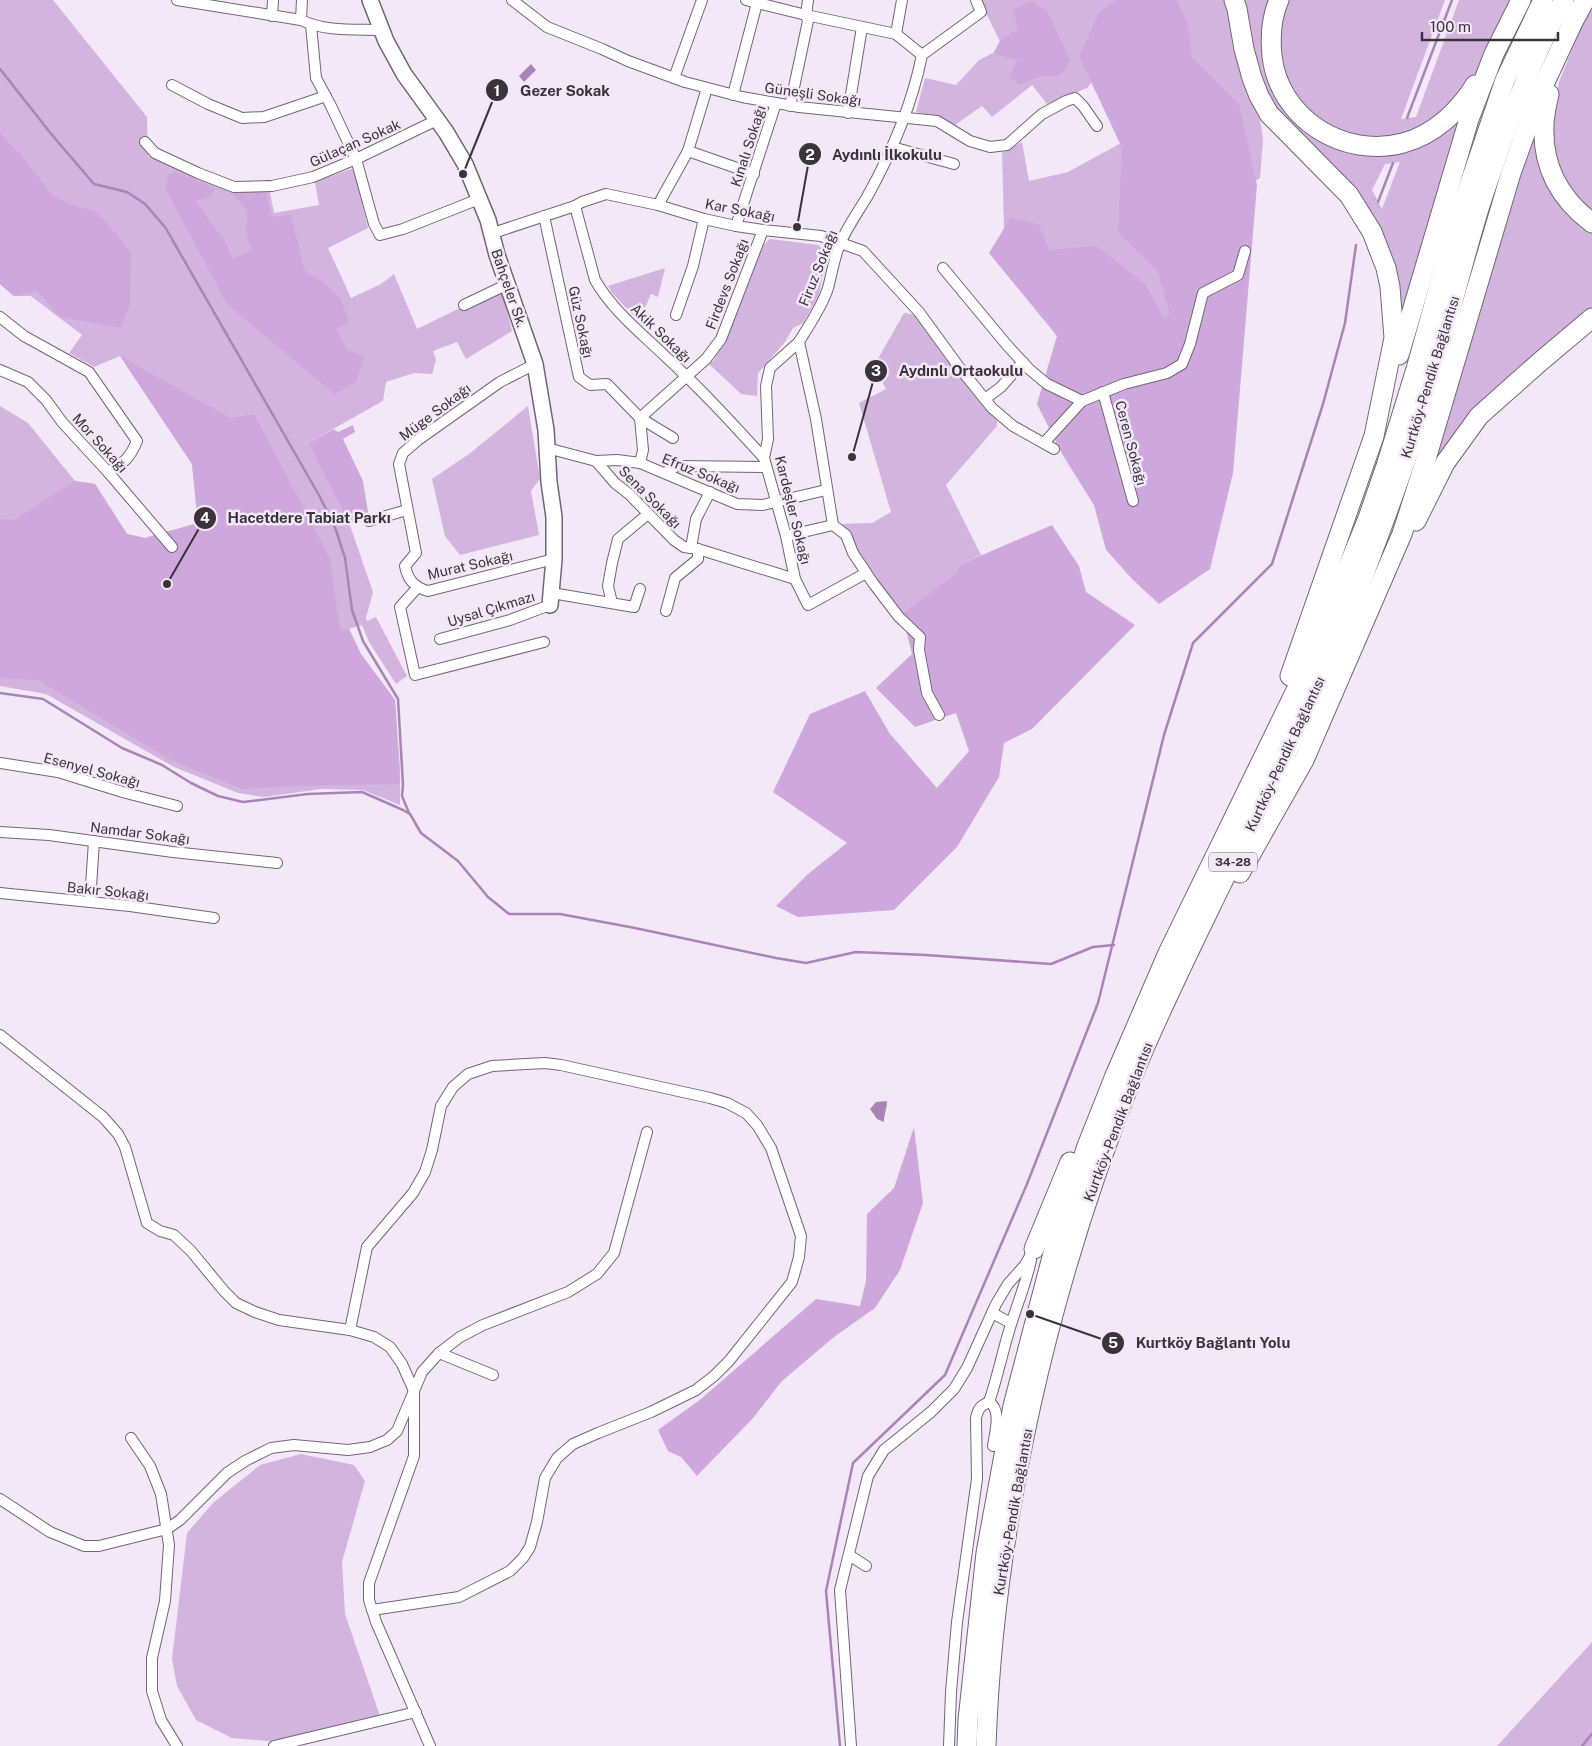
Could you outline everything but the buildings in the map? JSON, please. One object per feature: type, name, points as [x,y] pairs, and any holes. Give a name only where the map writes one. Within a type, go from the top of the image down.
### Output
[{"type":"highway","points":[[1234,0],[1252,78],[1269,114],[1349,195],[1372,232],[1386,268],[1390,287],[1394,338],[1374,436]]},
{"type":"highway","points":[[1279,0],[1272,20],[1271,40],[1274,70],[1282,90],[1300,115],[1320,132],[1333,137],[1359,145],[1391,146],[1431,130],[1455,111],[1466,98],[1494,54],[1521,0]]},
{"type":"highway","name":"Kurtköy-Pendik Bağlantısı","points":[[967,1746],[968,1720],[986,1553],[1013,1406],[1057,1238],[1088,1146],[1114,1078],[1172,945],[1305,672],[1368,518],[1416,369],[1464,200],[1505,80],[1543,0]]},
{"type":"highway","name":"Kurtköy-Pendik Bağlantısı","points":[[986,1746],[993,1641],[1004,1546],[1021,1454],[1042,1361],[1076,1234],[1133,1075],[1182,965],[1283,760],[1364,577],[1402,472],[1434,372],[1477,216],[1494,164],[1538,50],[1564,0]]},
{"type":"highway","points":[[1182,965],[1226,896],[1304,760],[1402,534],[1426,460],[1510,173],[1539,95],[1585,0]]},
{"type":"highway","points":[[1573,22],[1551,86],[1544,125],[1545,146],[1549,171],[1561,192],[1577,212],[1592,223]]},
{"type":"highway","points":[[1251,784],[1274,712],[1292,670],[1374,436],[1467,128],[1494,54]]},
{"type":"highway","points":[[1370,608],[1445,463],[1479,416],[1592,318]]},
{"type":"highway","points":[[1034,1249],[1065,1175],[1105,1070],[1134,1032]]},
{"type":"highway","points":[[958,1746],[960,1703],[970,1606],[993,1446]]},
{"type":"street","points":[[177,0],[202,2],[339,29],[382,30]]},
{"type":"street","points":[[272,16],[273,0]]},
{"type":"street","points":[[302,0],[316,78],[356,160],[374,224],[380,235],[480,199]]},
{"type":"street","name":"Bahçeler Sk.","points":[[370,0],[382,30],[404,74],[437,120],[465,164],[488,220],[490,234],[536,364],[546,430],[549,482],[554,517],[554,559],[551,599]]},
{"type":"street","name":"Güneşli Sokağı","points":[[512,0],[547,27],[674,78],[733,95],[790,106],[937,121],[970,141],[990,147],[1007,145],[1042,114],[1075,98],[1097,126]]},
{"type":"street","points":[[674,78],[702,0]]},
{"type":"street","points":[[746,0],[896,34],[922,55],[982,12],[976,0]]},
{"type":"street","points":[[790,106],[808,21],[806,15],[808,0]]},
{"type":"street","points":[[896,34],[902,0]]},
{"type":"street","points":[[733,95],[757,3]]},
{"type":"street","points":[[848,113],[862,27]]},
{"type":"street","name":"Firuz Sokağı","points":[[799,342],[827,289],[841,243],[871,189],[905,118],[918,79],[922,55]]},
{"type":"street","points":[[172,86],[242,118],[264,117],[326,96]]},
{"type":"street","points":[[658,205],[688,151],[707,88]]},
{"type":"street","name":"Kınalı Sokağı","points":[[736,226],[776,103]]},
{"type":"street","name":"Gülaçan Sokak","points":[[144,142],[155,154],[234,187],[272,186],[313,178],[356,160],[437,120]]},
{"type":"street","points":[[892,147],[954,164]]},
{"type":"street","points":[[688,151],[754,174]]},
{"type":"street","name":"Kar Sokağı","points":[[490,234],[606,194],[658,205],[736,226],[821,236],[863,251],[919,312],[992,408],[1013,426],[1054,449]]},
{"type":"street","name":"Akik Sokağı","points":[[575,206],[595,280],[601,291],[626,320],[687,377],[737,428],[765,462]]},
{"type":"street","name":"Güz Sokağı","points":[[544,216],[579,377],[590,385],[607,384],[640,418],[673,438]]},
{"type":"street","points":[[676,315],[693,266],[704,218]]},
{"type":"street","name":"Firdevs Sokağı","points":[[640,418],[706,359],[721,339],[763,230]]},
{"type":"street","points":[[1044,443],[1082,401],[1124,384],[1167,373],[1182,364],[1190,344],[1203,293],[1238,274],[1245,251]]},
{"type":"street","points":[[943,268],[1023,362],[1047,384],[1082,401]]},
{"type":"street","points":[[464,305],[508,284]]},
{"type":"street","points":[[0,317],[24,336],[89,372],[105,393],[137,441],[132,453],[122,464],[108,472]]},
{"type":"street","points":[[799,342],[816,419],[833,525],[846,535],[853,553],[866,573],[899,616],[920,637],[919,650],[927,694],[939,714]]},
{"type":"street","name":"Kardeşler Sokağı","points":[[799,342],[770,368],[766,386],[768,439],[765,462],[786,536],[795,579],[808,606],[866,573]]},
{"type":"street","points":[[985,399],[1001,387],[1023,362]]},
{"type":"street","name":"Müge Sokağı","points":[[406,566],[416,553],[399,464],[403,453],[474,399],[500,382],[536,364]]},
{"type":"street","name":"Mor Sokağı","points":[[0,370],[28,382],[46,400],[62,422],[108,472],[172,547]]},
{"type":"street","name":"Ceren Sokağı","points":[[1103,392],[1133,502]]},
{"type":"street","points":[[640,418],[643,450],[640,463]]},
{"type":"street","points":[[547,448],[596,461]]},
{"type":"street","name":"Efruz Sokağı","points":[[596,461],[617,460],[640,463],[737,504],[763,505],[826,490]]},
{"type":"street","name":"Sena Sokağı","points":[[596,461],[615,483],[629,494],[674,540],[684,547],[795,579]]},
{"type":"street","points":[[665,473],[677,466],[765,462]]},
{"type":"street","points":[[666,611],[675,578],[698,559],[694,549],[696,519],[710,492]]},
{"type":"street","points":[[369,521],[407,510]]},
{"type":"street","points":[[612,603],[608,586],[618,539],[648,514]]},
{"type":"street","points":[[786,536],[833,525]]},
{"type":"street","name":"Murat Sokağı","points":[[406,566],[408,577],[417,588],[428,591],[554,559]]},
{"type":"street","points":[[417,588],[400,607],[415,674],[544,642]]},
{"type":"street","points":[[551,599],[634,606],[640,589]]},
{"type":"street","name":"Uysal Çıkmazı","points":[[440,639],[510,620],[551,599]]},
{"type":"street","name":"Esenyel Sokağı","points":[[0,763],[58,772],[126,793],[177,806]]},
{"type":"street","name":"Namdar Sokağı","points":[[0,832],[49,835],[173,852],[277,863]]},
{"type":"street","points":[[90,902],[94,841]]},
{"type":"street","name":"Bakır Sokağı","points":[[0,893],[90,902],[214,918]]},
{"type":"street","points":[[0,1035],[103,1117],[118,1134],[125,1147],[147,1223],[160,1231],[174,1235],[191,1250],[218,1285],[236,1303],[279,1320],[350,1330],[374,1337],[390,1347],[402,1364],[414,1391],[414,1456],[369,1583],[369,1600],[376,1622],[430,1746]]},
{"type":"street","points":[[350,1330],[367,1248],[413,1193],[425,1172],[442,1106],[452,1087],[468,1074],[492,1066],[546,1063],[561,1065],[710,1098],[726,1103],[746,1113],[757,1125],[771,1148],[801,1236],[799,1257],[792,1282],[729,1361],[714,1376],[696,1390],[675,1402],[573,1444],[557,1458],[545,1478],[537,1522],[530,1547],[523,1558],[510,1571],[459,1597],[372,1610]]},
{"type":"street","points":[[0,1500],[50,1532],[84,1546],[99,1546],[167,1529],[180,1520],[227,1473],[245,1461],[271,1448],[294,1445],[348,1450],[370,1447],[387,1440],[397,1431],[422,1372],[439,1353],[460,1337],[483,1325],[568,1292],[597,1274],[614,1253],[647,1132]]},
{"type":"street","points":[[851,1746],[840,1590],[868,1476],[884,1450],[931,1412],[954,1389],[967,1368],[992,1313],[1008,1284],[1025,1265],[1034,1249]]},
{"type":"street","points":[[989,1402],[1034,1249]]},
{"type":"street","points":[[992,1313],[1011,1323]]},
{"type":"street","points":[[439,1353],[493,1374]]},
{"type":"street","points":[[989,1402],[995,1408],[996,1413],[993,1446]]},
{"type":"street","points":[[949,1746],[957,1622],[977,1479],[976,1418],[978,1410],[982,1405],[989,1402]]},
{"type":"street","points":[[131,1438],[150,1466],[161,1494],[167,1529],[169,1545],[165,1601],[152,1658],[152,1690],[160,1720],[177,1746]]},
{"type":"street","points":[[849,1555],[866,1566]]},
{"type":"street","points":[[274,1746],[416,1712]]},
{"type":"shaded area","points":[[0,0],[53,0],[147,117],[148,156],[231,189],[269,187],[274,213],[319,205],[315,182],[354,168],[368,228],[328,248],[351,298],[381,284],[394,274],[417,329],[501,288],[512,331],[466,359],[457,342],[433,351],[436,360],[432,374],[414,373],[386,382],[383,401],[308,443],[346,514],[373,592],[366,618],[367,621],[376,617],[407,676],[396,684],[369,642],[362,625],[349,629],[361,654],[395,700],[400,768],[400,805],[363,790],[321,789],[264,797],[238,793],[174,767],[46,694],[0,686],[0,406],[28,423],[75,481],[95,484],[127,534],[145,538],[198,523],[192,464],[120,356],[94,367],[69,353],[82,335],[31,296],[14,296],[0,284]]},
{"type":"shaded area","points":[[980,0],[1228,0],[1261,125],[1263,140],[1260,178],[1237,194],[1140,24],[1087,88],[1047,104],[1032,85],[992,117],[982,106],[955,125],[941,117],[916,112],[925,78],[956,85],[979,60],[1003,48]]},
{"type":"shaded area","points":[[1117,0],[1174,0],[1178,2],[1188,25],[1192,57],[1239,104],[1257,185],[1233,473],[1210,569],[1159,604],[1133,580],[1106,550],[1094,505],[1062,454],[1037,404],[1057,336],[989,253],[1011,217],[1039,225],[1049,250],[1097,246],[1145,284],[1164,318],[1170,314],[1157,270],[1118,233],[1122,148],[1079,56],[1099,12]]},
{"type":"shaded area","points":[[1240,0],[1274,0],[1287,107],[1384,153],[1469,102],[1399,340],[1392,268],[1311,149],[1266,97]],"holes":[[[1400,162],[1382,209],[1372,190],[1385,164]]]},
{"type":"shaded area","points":[[1285,0],[1445,0],[1401,119],[1416,117],[1459,0],[1515,0],[1468,89],[1443,118],[1391,140],[1352,139],[1319,123],[1299,106],[1279,56],[1278,30]]},
{"type":"shaded area","points":[[1031,1],[1047,11],[1071,61],[1060,76],[1041,76],[1019,85],[1009,76],[1018,60],[1004,57],[994,52],[1001,39],[1018,29],[1013,10]]},
{"type":"shaded area","points":[[1590,4],[1592,5],[1592,216],[1555,169],[1550,127],[1559,82]]},
{"type":"shaded area","points":[[531,64],[536,70],[524,82],[519,76]]},
{"type":"shaded area","points":[[1538,121],[1539,151],[1592,232],[1592,311],[1424,483]]},
{"type":"shaded area","points":[[0,133],[22,156],[53,196],[72,205],[97,212],[131,252],[130,304],[121,328],[60,317],[37,291],[14,296],[0,284]]},
{"type":"shaded area","points":[[1022,142],[1029,181],[1068,172],[1123,142],[1183,316],[1163,337],[1066,265],[1004,228],[1002,153]]},
{"type":"shaded area","points":[[178,172],[215,188],[210,197],[195,201],[224,240],[233,259],[252,250],[246,235],[247,210],[230,192],[266,192],[272,217],[291,215],[305,272],[326,284],[341,299],[349,321],[336,329],[347,350],[364,356],[356,382],[334,394],[227,304],[166,190],[168,174]]},
{"type":"shaded area","points":[[770,239],[818,245],[827,253],[819,295],[803,323],[793,328],[785,342],[758,373],[757,396],[741,394],[709,364],[714,360],[726,335],[761,247]]},
{"type":"shaded area","points":[[665,268],[658,297],[651,294],[639,321],[612,293],[608,286]]},
{"type":"shaded area","points":[[904,313],[916,315],[979,401],[997,420],[997,426],[946,485],[981,555],[959,565],[957,572],[902,613],[876,580],[838,524],[872,523],[891,512],[859,403],[886,389],[874,366]]},
{"type":"shaded area","points":[[120,356],[230,418],[254,414],[330,558],[341,631],[349,629],[361,654],[395,700],[400,784],[242,789],[169,759],[38,680],[0,678],[0,519],[14,520],[75,481],[95,484],[127,534],[145,538],[198,523],[192,464]]},
{"type":"shaded area","points":[[528,406],[540,479],[531,491],[539,535],[460,555],[445,536],[432,479],[469,454]]},
{"type":"shaded area","points":[[353,425],[355,432],[343,439],[363,481],[369,518],[349,523],[308,443],[334,429],[338,432]]},
{"type":"shaded area","points":[[1052,525],[1079,566],[1086,592],[1135,625],[1032,729],[1004,743],[999,777],[957,847],[894,910],[798,917],[776,906],[808,874],[847,843],[773,792],[810,714],[865,691],[890,734],[937,788],[969,751],[956,713],[915,727],[876,688],[912,654],[902,613],[957,572],[959,565]]},
{"type":"shaded area","points":[[887,1101],[884,1122],[877,1119],[870,1109],[876,1102]]},
{"type":"shaded area","points":[[914,1127],[923,1203],[900,1270],[875,1308],[834,1337],[782,1381],[753,1418],[697,1476],[681,1457],[668,1451],[658,1430],[701,1399],[816,1299],[860,1306],[866,1281],[867,1214],[894,1188]]},
{"type":"shaded area","points":[[301,1454],[354,1465],[365,1481],[342,1562],[345,1614],[380,1716],[279,1742],[232,1738],[196,1720],[177,1686],[172,1659],[187,1533],[213,1503],[260,1465]]},
{"type":"shaded area","points":[[1592,1642],[1592,1746],[1497,1746]]},
{"type":"waterway","points":[[1407,118],[1452,0]]},
{"type":"waterway","points":[[0,69],[52,135],[94,184],[127,192],[145,204],[165,227],[320,497],[336,530],[345,558],[352,610],[363,641],[398,699],[402,796],[409,813]]},
{"type":"waterway","points":[[1378,202],[1393,163]]},
{"type":"waterway","points":[[840,1746],[826,1591],[853,1463],[945,1375],[1027,1184],[1098,1003],[1164,735],[1193,643],[1272,564],[1323,404],[1345,323],[1356,245]]},
{"type":"waterway","points":[[0,693],[43,699],[122,748],[162,765],[191,783],[218,796],[243,802],[308,794],[362,792],[410,814],[421,833],[458,861],[488,897],[509,914],[560,914],[806,963],[856,952],[1051,964],[1093,947],[1114,945]]},
{"type":"waterway","points":[[1582,1746],[1592,1734]]},
{"type":"place","name":"Gezer Sokak","points":[[463,174]]},
{"type":"place","name":"Aydınlı İlkokulu","points":[[797,227]]},
{"type":"place","name":"Aydınlı Ortaokulu","points":[[852,457]]},
{"type":"place","name":"Hacetdere Tabiat Parkı","points":[[167,584]]},
{"type":"place","name":"Kurtköy Bağlantı Yolu","points":[[1030,1314]]}]
